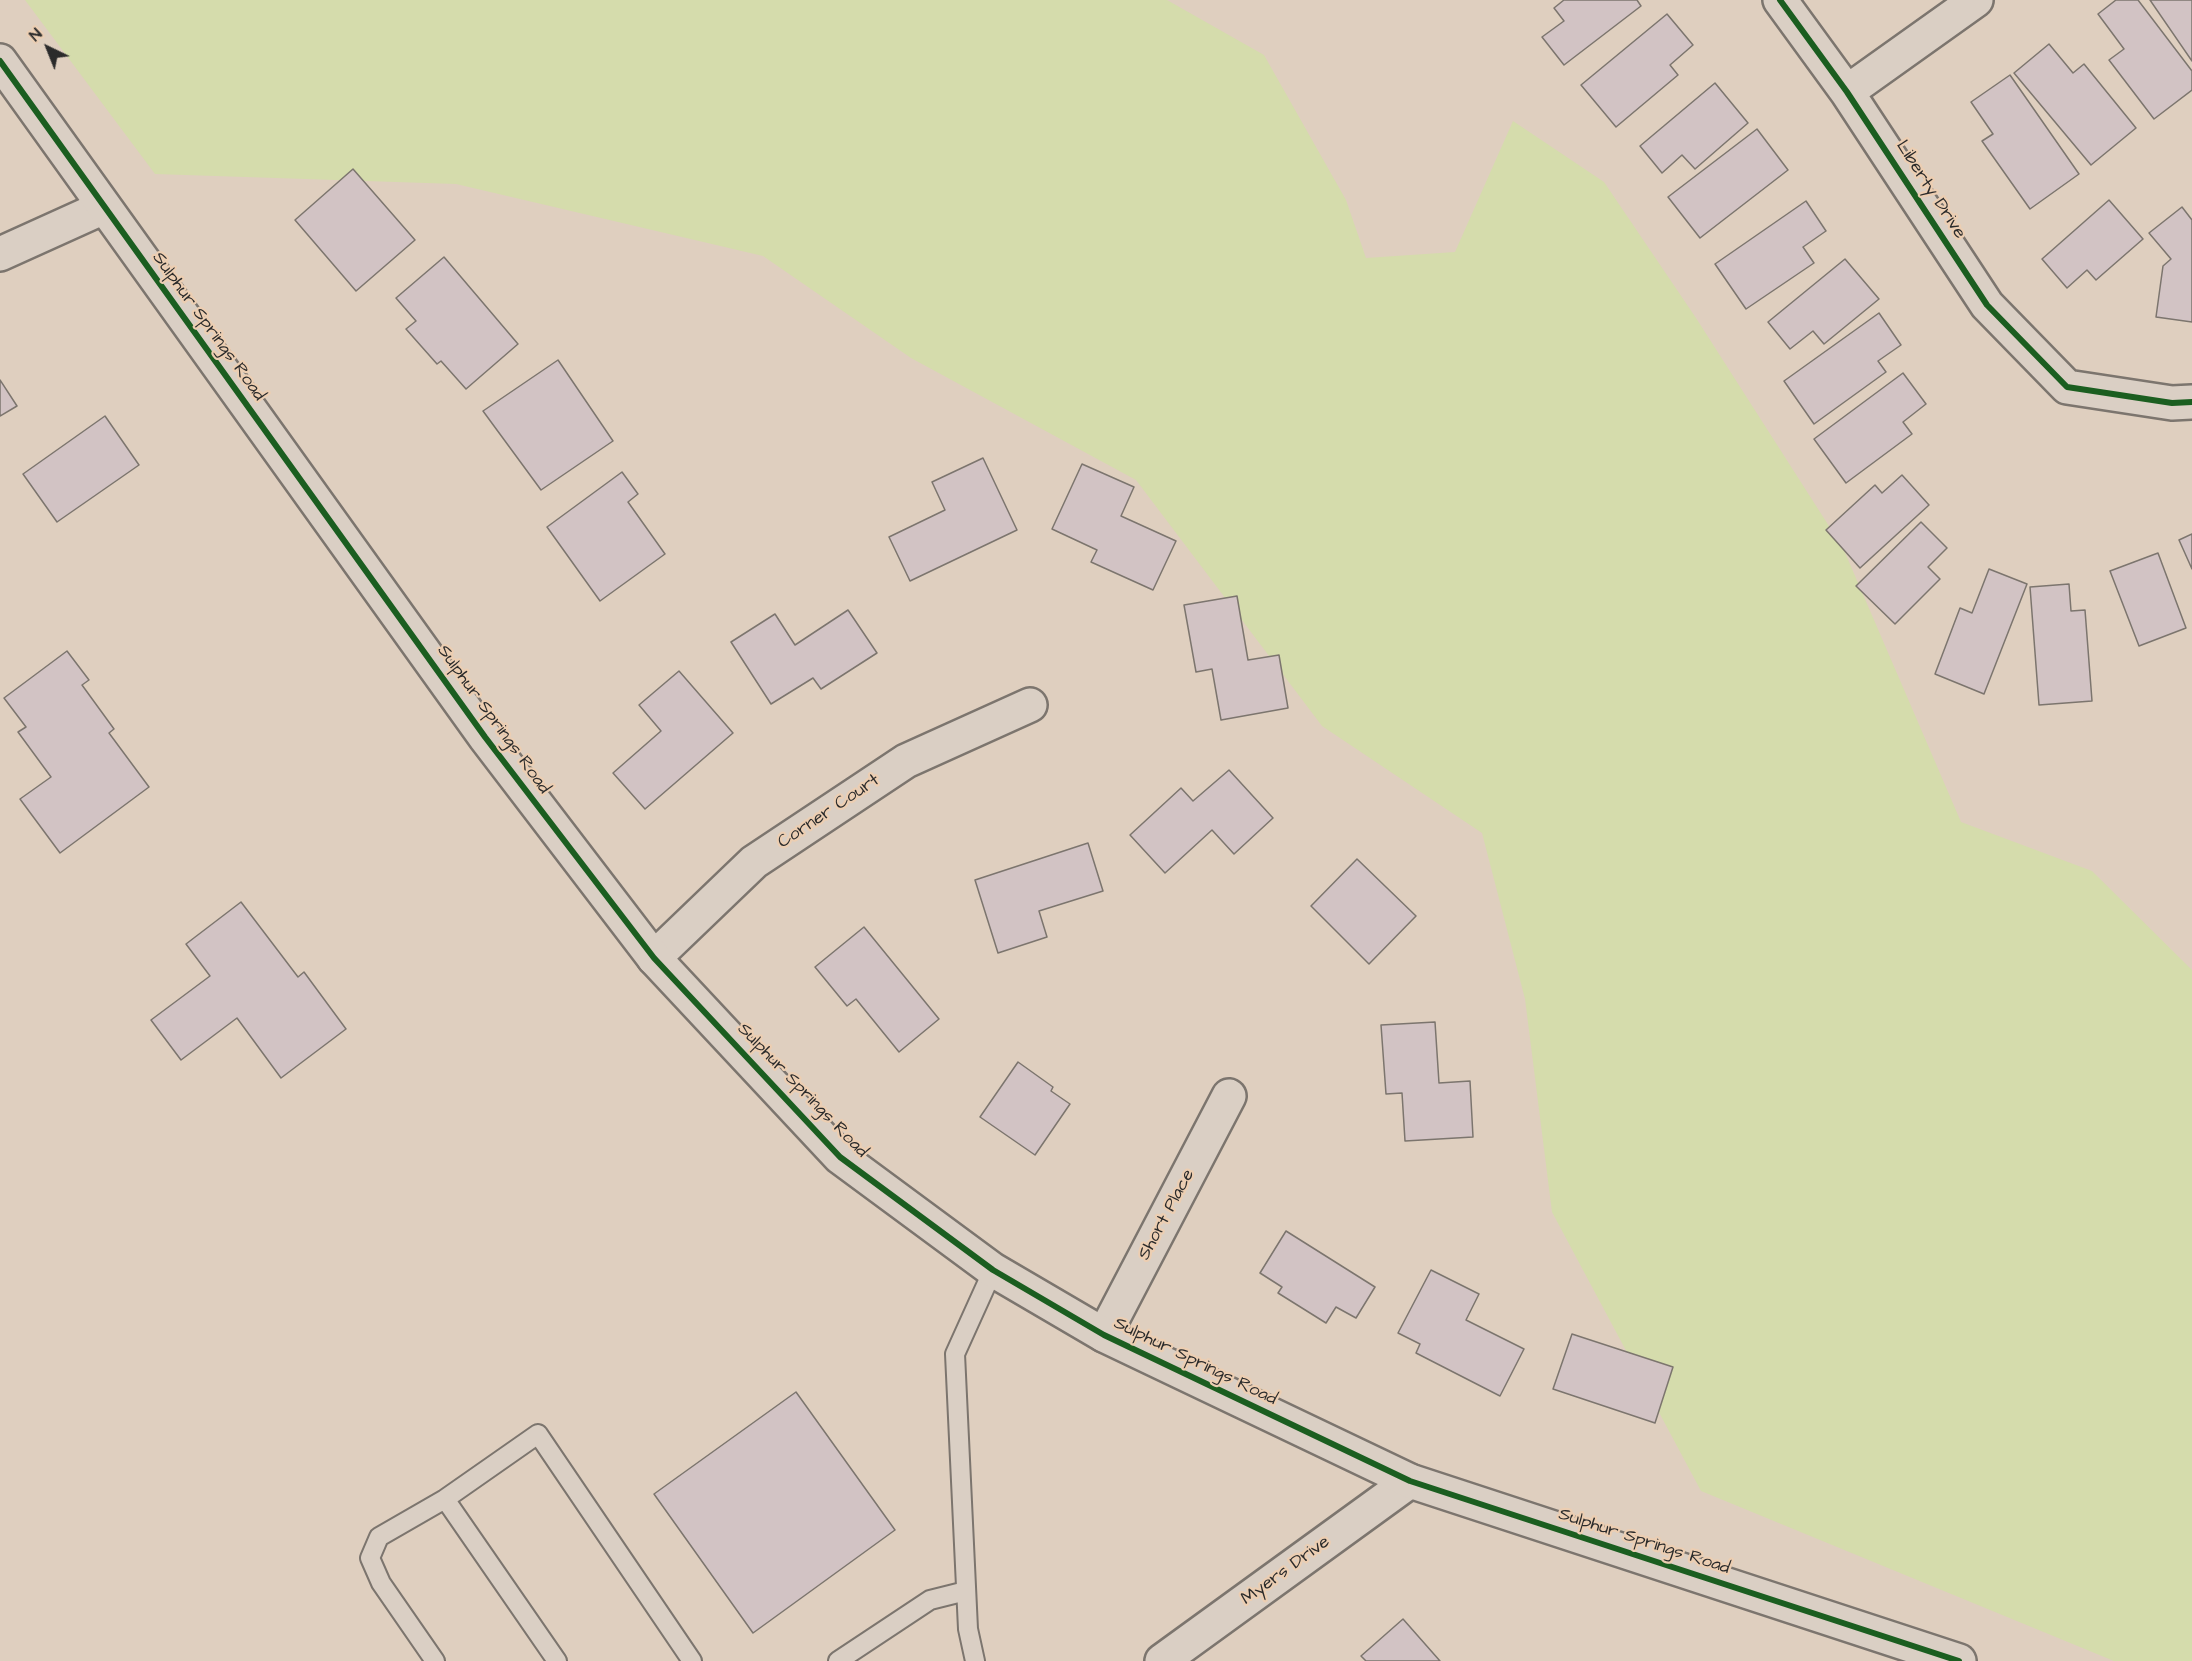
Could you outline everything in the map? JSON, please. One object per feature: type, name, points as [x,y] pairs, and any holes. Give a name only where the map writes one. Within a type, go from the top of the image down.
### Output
[{"type":"street","name":"Liberty Drive","points":[[1780,0],[1847,92],[1987,305],[2067,387],[2172,403],[2192,402]]},
{"type":"street","points":[[1847,92],[1976,0]]},
{"type":"street","name":"Sulphur Springs Road","points":[[0,61],[485,737],[654,958],[840,1157],[993,1270],[1104,1335],[1410,1481],[1959,1661]]},
{"type":"street","points":[[0,254],[104,207]]},
{"type":"street","name":"Corner Court","points":[[654,958],[754,862],[906,761],[1030,705]]},
{"type":"street","name":"Short Place","points":[[1104,1335],[1229,1096]]},
{"type":"street","name":"Myers Drive","points":[[1162,1661],[1410,1481]]},
{"type":"lane","points":[[975,1661],[968,1629],[955,1354],[993,1270]]},
{"type":"lane","points":[[435,1661],[381,1583],[370,1558],[379,1537],[445,1499],[538,1434],[692,1661]]},
{"type":"lane","points":[[445,1499],[557,1661]]},
{"type":"lane","points":[[838,1661],[930,1600],[966,1591]]},
{"type":"green space","points":[[25,0],[1167,0],[1264,55],[1346,200],[1366,258],[1455,252],[1513,121],[1604,182],[1696,318],[1843,548],[1961,822],[2092,871],[2192,970],[2192,1661],[2114,1661],[1701,1491],[1552,1212],[1525,999],[1482,833],[1322,726],[1136,480],[911,358],[763,256],[456,184],[155,174]]},
{"type":"building","points":[[1564,0],[1637,0],[1641,6],[1564,65],[1542,37],[1564,21],[1554,8]]},
{"type":"building","points":[[2116,0],[2138,0],[2192,71],[2192,90],[2154,119],[2109,60],[2124,49],[2098,14]]},
{"type":"building","points":[[2150,0],[2192,0],[2192,61]]},
{"type":"building","points":[[1667,14],[1693,45],[1670,65],[1678,75],[1616,127],[1581,85]]},
{"type":"building","points":[[2049,44],[2073,73],[2084,64],[2136,128],[2091,165],[2014,73]]},
{"type":"building","points":[[2010,75],[2079,174],[2030,209],[1982,141],[1993,134],[1971,102]]},
{"type":"building","points":[[1715,83],[1748,123],[1695,169],[1682,155],[1662,173],[1640,146]]},
{"type":"building","points":[[1757,129],[1788,170],[1700,238],[1668,197]]},
{"type":"building","points":[[353,169],[415,240],[356,291],[295,220]]},
{"type":"building","points":[[2109,200],[2143,239],[2096,280],[2087,270],[2067,288],[2042,259]]},
{"type":"building","points":[[1806,201],[1826,231],[1803,247],[1814,263],[1746,309],[1715,264]]},
{"type":"building","points":[[2182,207],[2192,220],[2192,322],[2156,317],[2163,266],[2171,259],[2149,233]]},
{"type":"building","points":[[444,257],[518,344],[466,389],[441,361],[437,364],[406,329],[416,321],[396,298]]},
{"type":"building","points":[[1845,259],[1879,299],[1824,344],[1813,331],[1790,349],[1768,322]]},
{"type":"building","points":[[1879,313],[1901,345],[1878,361],[1886,372],[1814,424],[1784,381]]},
{"type":"building","points":[[558,360],[613,441],[541,490],[483,411]]},
{"type":"building","points":[[1903,373],[1926,404],[1903,422],[1912,434],[1846,483],[1814,439]]},
{"type":"building","points":[[0,380],[17,406],[0,416]]},
{"type":"building","points":[[105,416],[139,465],[57,522],[23,474]]},
{"type":"building","points":[[983,458],[1017,530],[910,581],[889,537],[945,510],[932,482]]},
{"type":"building","points":[[1082,464],[1134,487],[1121,516],[1176,541],[1153,590],[1091,562],[1097,550],[1052,529]]},
{"type":"building","points":[[622,472],[638,494],[628,502],[665,554],[600,601],[547,527]]},
{"type":"building","points":[[1902,475],[1929,505],[1860,568],[1826,530],[1875,485],[1882,493]]},
{"type":"building","points":[[1921,522],[1947,548],[1928,567],[1940,579],[1895,624],[1856,586]]},
{"type":"building","points":[[2192,534],[2192,569],[2179,540]]},
{"type":"building","points":[[2158,553],[2186,628],[2139,646],[2110,571]]},
{"type":"building","points":[[1989,569],[2027,584],[1984,694],[1935,674],[1960,608],[1972,613]]},
{"type":"building","points":[[2069,584],[2071,611],[2085,610],[2092,701],[2039,705],[2030,587]]},
{"type":"building","points":[[1237,596],[1248,660],[1279,655],[1288,708],[1221,720],[1212,669],[1196,672],[1184,605]]},
{"type":"building","points":[[848,610],[877,653],[821,689],[813,678],[771,704],[731,642],[775,614],[795,645]]},
{"type":"building","points":[[67,651],[89,680],[82,685],[114,729],[109,733],[149,787],[60,853],[20,799],[51,777],[18,732],[26,727],[4,698]]},
{"type":"building","points":[[679,671],[733,733],[645,809],[613,773],[661,731],[639,705]]},
{"type":"building","points":[[1229,770],[1273,818],[1234,854],[1212,830],[1165,873],[1130,835],[1181,788],[1193,801]]},
{"type":"building","points":[[1088,843],[1103,891],[1039,911],[1047,937],[998,953],[975,880]]},
{"type":"building","points":[[1357,859],[1416,916],[1369,964],[1311,906]]},
{"type":"building","points":[[241,902],[298,977],[304,972],[346,1029],[281,1078],[237,1018],[181,1060],[151,1020],[210,976],[186,944]]},
{"type":"building","points":[[864,927],[939,1019],[899,1052],[856,999],[847,1006],[815,967]]},
{"type":"building","points":[[1435,1022],[1439,1083],[1470,1081],[1473,1137],[1405,1141],[1402,1093],[1386,1094],[1381,1025]]},
{"type":"building","points":[[1018,1062],[1053,1087],[1051,1091],[1070,1104],[1035,1155],[980,1117]]},
{"type":"building","points":[[1286,1231],[1375,1287],[1356,1318],[1336,1307],[1326,1323],[1278,1293],[1282,1287],[1260,1273]]},
{"type":"building","points":[[1431,1270],[1479,1294],[1466,1320],[1524,1349],[1500,1396],[1416,1353],[1420,1344],[1398,1333]]},
{"type":"building","points":[[1572,1334],[1673,1367],[1655,1423],[1553,1389]]},
{"type":"building","points":[[796,1392],[895,1530],[753,1633],[654,1494]]},
{"type":"building","points":[[1403,1619],[1440,1661],[1366,1661],[1361,1656]]},
{"type":"cycle path","points":[[1780,0],[1847,92],[1987,305],[2067,387],[2172,403],[2192,402]]},
{"type":"cycle path","points":[[0,61],[485,737],[654,958],[840,1157],[993,1270],[1104,1335],[1410,1481],[1959,1661]]}]
